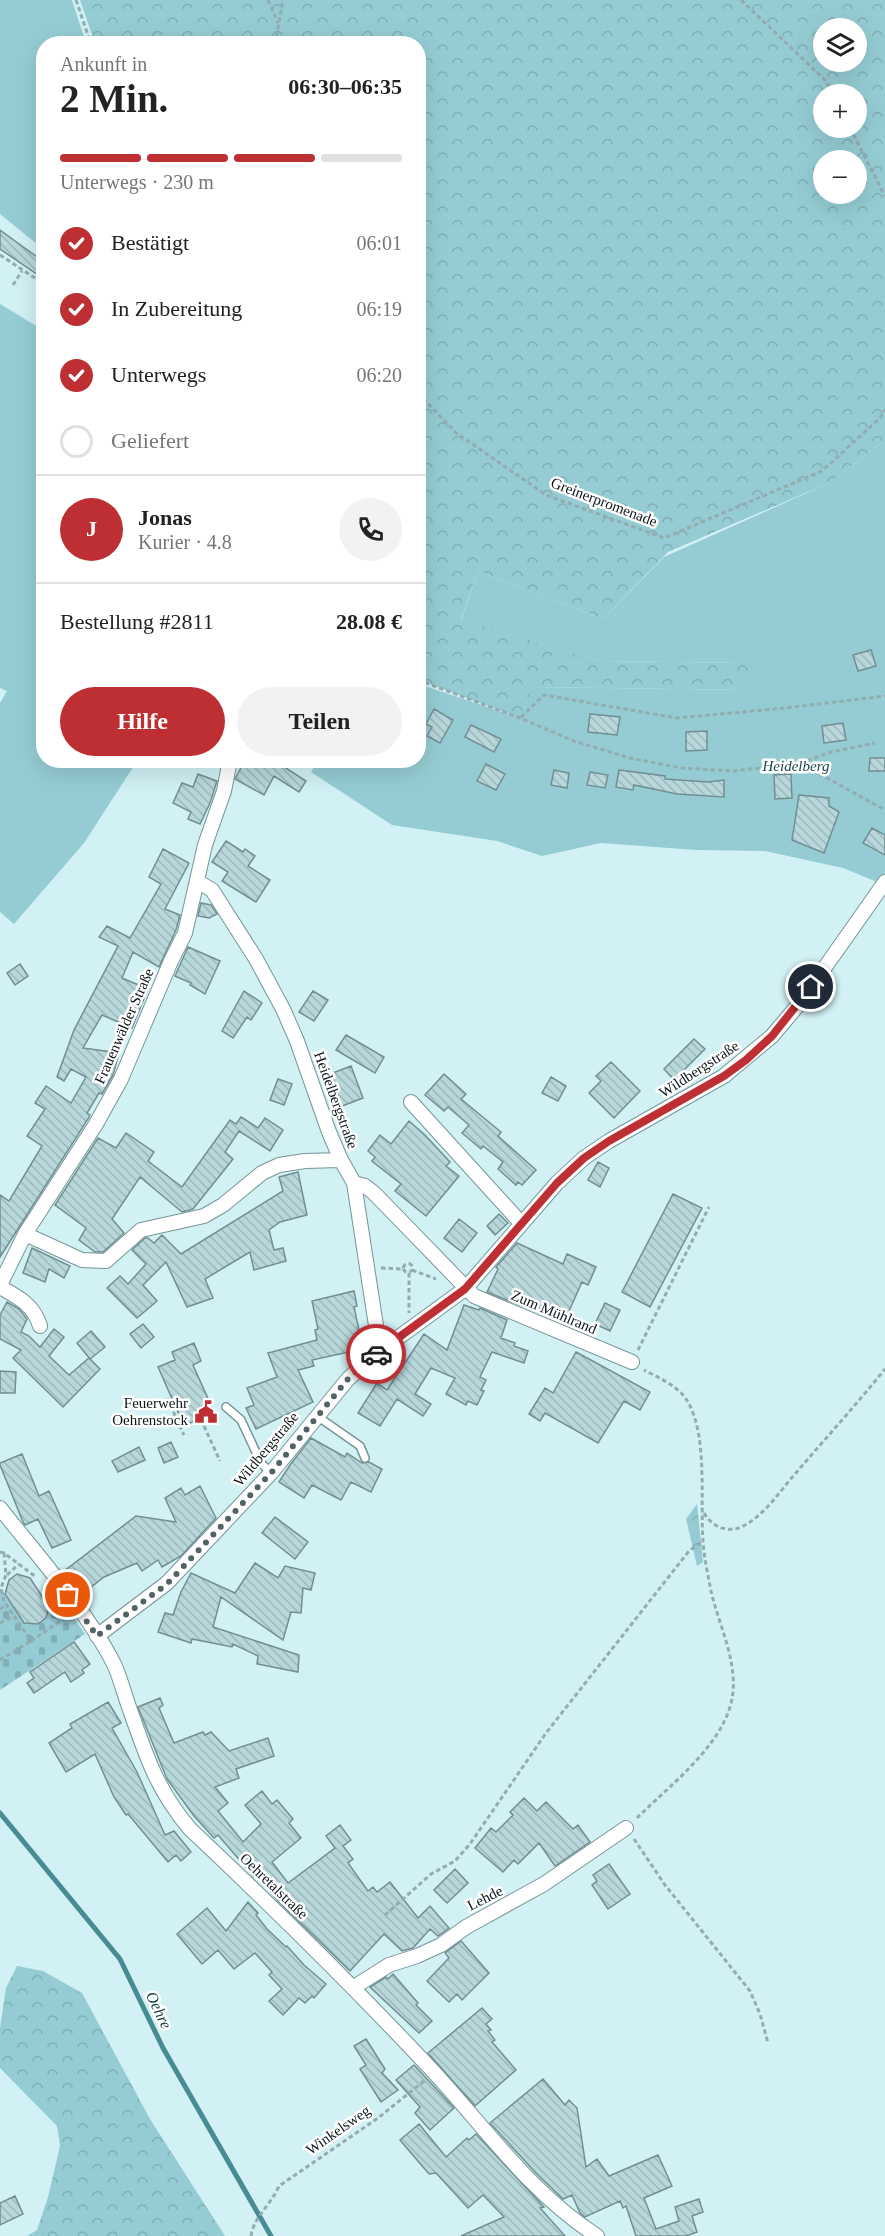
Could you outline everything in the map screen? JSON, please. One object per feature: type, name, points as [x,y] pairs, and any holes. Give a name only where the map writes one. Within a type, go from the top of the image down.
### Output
[{"type":"street","name":"Frauenwälder Straße","points":[[0,1286],[25,1234],[96,1124],[121,1079],[184,933],[205,845],[224,791],[228,768]]},
{"type":"street","name":"Heidelbergstraße","points":[[197,881],[212,890],[256,959],[283,1009],[341,1160],[354,1183],[376,1332],[373,1356]]},
{"type":"street","name":"Wildbergstraße","points":[[97,1636],[167,1584],[271,1473],[348,1379],[373,1356],[465,1289],[557,1183],[584,1158],[609,1141],[724,1076],[772,1036],[799,1004],[885,882]]},
{"type":"street","points":[[411,1102],[521,1223]]},
{"type":"street","points":[[25,1234],[82,1260],[106,1261],[141,1230],[204,1216],[223,1205],[262,1173],[279,1165],[305,1161],[341,1160]]},
{"type":"street","points":[[354,1183],[365,1186],[374,1193],[465,1289]]},
{"type":"street","points":[[0,1286],[31,1308],[37,1315],[40,1326]]},
{"type":"street","name":"Zum Mühlrand","points":[[465,1289],[474,1296],[632,1362]]},
{"type":"street","name":"Oehretalstraße","points":[[0,1508],[79,1610],[114,1665],[148,1761],[160,1789],[173,1808],[190,1828],[354,1987],[434,2072],[527,2179],[576,2222],[597,2236]]},
{"type":"street","name":"Lehde","points":[[354,1987],[388,1965],[417,1956],[441,1945],[466,1927],[544,1884],[626,1828]]},
{"type":"lane","points":[[226,1407],[241,1420],[261,1463],[271,1473]]},
{"type":"lane","points":[[316,1416],[360,1446],[365,1458]]},
{"type":"path","points":[[76,0],[88,36]]},
{"type":"path","points":[[268,0],[278,25]]},
{"type":"path","points":[[276,36],[283,0]]},
{"type":"path","points":[[741,0],[828,84]]},
{"type":"path","points":[[855,138],[885,196]]},
{"type":"path","points":[[0,255],[36,279]]},
{"type":"path","points":[[13,285],[22,271]]},
{"type":"path","name":"Greinerpromenade","points":[[426,401],[455,432],[546,495],[664,538],[822,471],[880,418],[885,410]]},
{"type":"path","points":[[426,683],[574,741],[630,758],[681,768],[734,771],[800,763],[831,752],[875,743]]},
{"type":"path","points":[[520,718],[544,695],[677,718],[885,696]]},
{"type":"path","points":[[800,763],[885,810]]},
{"type":"path","points":[[709,1207],[632,1362],[677,1389],[687,1401],[696,1422],[704,1512],[703,1541],[711,1591],[731,1660],[733,1684],[731,1706],[720,1730],[700,1755],[626,1828],[665,1886],[750,1991],[760,2014],[768,2043]]},
{"type":"path","points":[[403,1269],[406,1264],[412,1265],[409,1273],[411,1329]]},
{"type":"path","points":[[367,1271],[403,1269],[409,1273]]},
{"type":"path","points":[[704,1512],[707,1518],[718,1527],[728,1530],[745,1526],[770,1503],[885,1369]]},
{"type":"path","points":[[167,1398],[184,1435]]},
{"type":"path","points":[[204,1426],[220,1461]]},
{"type":"path","points":[[385,1915],[431,1874],[455,1861],[470,1844],[546,1733],[689,1551],[703,1541]]},
{"type":"path","points":[[2,1553],[48,1586],[56,1580]]},
{"type":"path","points":[[2,1553],[6,1575]]},
{"type":"path","points":[[19,1564],[6,1575],[1,1588],[7,1605],[31,1641]]},
{"type":"path","points":[[0,1609],[7,1605]]},
{"type":"path","points":[[0,1660],[79,1610]]},
{"type":"path","points":[[0,1623],[14,1616]]},
{"type":"path","name":"Winkelsweg","points":[[251,2236],[255,2218],[263,2212],[275,2196],[279,2186],[394,2106],[434,2072]]},
{"type":"green space","points":[[0,0],[72,0],[84,36],[36,36],[36,243],[0,214]]},
{"type":"green space","points":[[80,0],[885,0],[885,440],[829,483],[668,552],[603,619],[478,571],[461,620],[600,661],[748,663],[749,690],[533,687],[520,718],[426,683],[426,36],[93,36]]},
{"type":"green space","points":[[0,304],[36,326],[36,768],[132,768],[84,843],[14,924],[0,912],[0,703],[7,691],[0,688]]},
{"type":"green space","name":"Heidelberg","points":[[885,440],[885,873],[877,882],[843,868],[765,851],[696,850],[601,843],[542,856],[497,841],[392,825],[311,772],[314,768],[426,768],[426,686],[520,718],[532,687],[748,690],[748,663],[600,661],[461,621],[478,571],[603,619],[664,557],[829,483]]},
{"type":"green space","points":[[697,1504],[703,1562],[697,1566],[686,1519]]},
{"type":"green space","points":[[0,1588],[25,1623],[38,1624],[46,1619],[49,1607],[46,1602],[58,1595],[85,1634],[0,1690]]},
{"type":"green space","points":[[17,1966],[43,1971],[82,1993],[150,2119],[225,2236],[27,2236],[37,2230],[48,2197],[60,2146],[57,2126],[0,2068],[0,2028],[6,1988]]},
{"type":"building","points":[[0,230],[36,256],[36,274],[0,249]]},
{"type":"building","points":[[871,650],[876,666],[858,671],[853,655]]},
{"type":"building","points":[[434,709],[453,720],[440,743],[427,736],[432,727],[426,724]]},
{"type":"building","points":[[590,714],[620,717],[617,735],[588,732]]},
{"type":"building","points":[[843,723],[846,740],[824,743],[822,726]]},
{"type":"building","points":[[471,725],[501,739],[494,752],[465,737]]},
{"type":"building","points":[[707,731],[707,750],[686,751],[686,732]]},
{"type":"building","points":[[870,758],[885,758],[885,771],[869,771]]},
{"type":"building","points":[[486,764],[505,774],[496,790],[477,781]]},
{"type":"building","points":[[241,768],[286,768],[306,781],[299,792],[274,776],[264,795],[235,779]]},
{"type":"building","points":[[554,770],[569,773],[567,788],[551,785]]},
{"type":"building","points":[[619,770],[665,776],[665,779],[708,782],[724,780],[724,797],[677,794],[634,785],[633,790],[616,787]]},
{"type":"building","points":[[590,772],[608,775],[605,788],[587,785]]},
{"type":"building","points":[[198,774],[217,781],[200,824],[188,819],[191,812],[173,803],[182,783],[193,787]]},
{"type":"building","points":[[791,774],[792,798],[775,799],[774,775]]},
{"type":"building","points":[[799,795],[829,798],[829,806],[839,812],[824,853],[792,840]]},
{"type":"building","points":[[872,828],[885,835],[885,855],[863,843]]},
{"type":"building","points":[[226,841],[243,852],[245,849],[255,856],[248,866],[270,880],[256,902],[222,881],[228,872],[212,862]]},
{"type":"building","points":[[163,849],[189,863],[165,909],[180,915],[176,930],[159,967],[133,952],[122,978],[148,989],[132,1028],[102,1015],[83,1048],[119,1053],[113,1075],[102,1094],[99,1093],[87,1113],[90,1115],[88,1119],[0,1257],[0,1195],[9,1201],[42,1146],[27,1136],[45,1109],[35,1103],[46,1086],[71,1103],[86,1077],[71,1069],[64,1081],[57,1077],[74,1030],[118,946],[99,937],[107,926],[130,938],[161,884],[149,877]]},
{"type":"building","points":[[201,903],[211,905],[217,914],[209,918],[198,916]]},
{"type":"building","points":[[188,947],[220,961],[205,994],[190,985],[191,983],[175,976]]},
{"type":"building","points":[[20,964],[28,976],[15,985],[7,973]]},
{"type":"building","points":[[244,991],[262,1003],[251,1020],[247,1017],[233,1038],[222,1031]]},
{"type":"building","points":[[313,991],[328,1000],[314,1021],[299,1012]]},
{"type":"building","points":[[346,1035],[384,1057],[375,1073],[336,1050]]},
{"type":"building","points":[[694,1039],[705,1049],[674,1080],[664,1069]]},
{"type":"building","points":[[611,1062],[640,1091],[614,1118],[589,1093],[601,1081],[596,1076]]},
{"type":"building","points":[[351,1066],[363,1098],[337,1108],[325,1076]]},
{"type":"building","points":[[444,1074],[466,1094],[461,1099],[501,1132],[498,1136],[536,1170],[522,1185],[518,1182],[516,1185],[498,1169],[503,1162],[483,1146],[481,1149],[462,1133],[469,1125],[448,1107],[444,1111],[425,1095]]},
{"type":"building","points":[[551,1077],[566,1086],[558,1101],[542,1093]]},
{"type":"building","points":[[278,1079],[292,1084],[284,1105],[270,1100]]},
{"type":"building","points":[[241,1117],[258,1128],[265,1118],[283,1130],[270,1151],[239,1131],[225,1152],[233,1159],[193,1209],[182,1212],[140,1177],[112,1219],[124,1233],[103,1252],[95,1252],[79,1240],[86,1228],[55,1205],[98,1138],[116,1148],[126,1133],[154,1152],[148,1161],[182,1187],[230,1120],[236,1124]]},
{"type":"building","points":[[409,1121],[450,1162],[446,1166],[459,1176],[426,1216],[395,1191],[401,1184],[372,1161],[375,1157],[368,1151],[380,1135],[391,1144]]},
{"type":"building","points":[[598,1162],[609,1168],[600,1187],[588,1180]]},
{"type":"building","points":[[298,1172],[307,1215],[280,1222],[269,1230],[274,1250],[283,1248],[286,1261],[254,1270],[250,1252],[205,1279],[213,1298],[187,1307],[166,1262],[143,1285],[157,1301],[137,1318],[107,1288],[120,1276],[128,1284],[146,1264],[132,1250],[145,1238],[154,1243],[162,1235],[181,1254],[283,1191],[279,1177]]},
{"type":"building","points":[[673,1194],[702,1208],[650,1307],[622,1292]]},
{"type":"building","points":[[499,1214],[508,1223],[495,1235],[487,1226]]},
{"type":"building","points":[[459,1219],[477,1233],[462,1252],[444,1238]]},
{"type":"building","points":[[517,1243],[563,1264],[567,1254],[596,1267],[588,1285],[582,1282],[565,1320],[524,1301],[522,1306],[487,1292],[498,1269],[496,1267]]},
{"type":"building","points":[[32,1248],[70,1266],[64,1278],[49,1269],[45,1282],[23,1273]]},
{"type":"building","points":[[354,1291],[357,1306],[354,1307],[363,1349],[312,1360],[314,1366],[298,1370],[313,1402],[256,1429],[246,1408],[254,1405],[247,1388],[277,1377],[268,1353],[317,1340],[315,1330],[318,1329],[312,1301]]},
{"type":"building","points":[[7,1302],[19,1309],[27,1319],[21,1332],[29,1336],[40,1347],[54,1329],[64,1337],[49,1356],[69,1375],[89,1358],[100,1369],[63,1407],[13,1358],[21,1350],[0,1339],[0,1315]]},
{"type":"building","points":[[605,1303],[620,1310],[610,1331],[595,1324]]},
{"type":"building","points":[[464,1305],[479,1310],[480,1308],[507,1320],[501,1338],[528,1351],[524,1363],[492,1352],[480,1377],[486,1380],[481,1390],[484,1391],[477,1405],[468,1401],[466,1405],[446,1394],[455,1378],[431,1368],[415,1394],[431,1404],[423,1416],[397,1399],[380,1426],[358,1413],[377,1383],[387,1390],[424,1334],[447,1350]]},
{"type":"building","points":[[143,1324],[154,1337],[141,1348],[130,1334]]},
{"type":"building","points":[[91,1331],[105,1347],[90,1359],[77,1343]]},
{"type":"building","points":[[194,1343],[201,1361],[193,1365],[214,1412],[184,1426],[158,1367],[175,1360],[172,1352]]},
{"type":"building","points":[[576,1352],[650,1392],[640,1410],[624,1401],[598,1443],[545,1413],[540,1421],[529,1414],[545,1388],[553,1393]]},
{"type":"building","points":[[0,1371],[16,1372],[15,1393],[0,1393]]},
{"type":"building","points":[[311,1438],[345,1457],[347,1453],[362,1463],[369,1462],[382,1469],[371,1492],[351,1482],[341,1500],[312,1485],[304,1498],[279,1482]]},
{"type":"building","points":[[171,1442],[178,1457],[164,1463],[158,1448]]},
{"type":"building","points":[[139,1447],[145,1460],[118,1472],[112,1461]]},
{"type":"building","points":[[22,1454],[39,1496],[49,1491],[71,1540],[52,1548],[38,1519],[25,1525],[23,1522],[0,1465]]},
{"type":"building","points":[[200,1486],[216,1518],[181,1556],[162,1567],[158,1560],[142,1571],[137,1563],[104,1577],[81,1595],[63,1572],[136,1516],[176,1522],[165,1498],[181,1488],[185,1495]]},
{"type":"building","points":[[275,1517],[308,1542],[295,1559],[262,1533]]},
{"type":"building","points":[[255,1563],[278,1578],[285,1566],[315,1573],[311,1590],[303,1588],[301,1613],[291,1612],[283,1640],[221,1597],[213,1627],[299,1655],[298,1672],[257,1664],[258,1656],[233,1644],[232,1647],[192,1639],[191,1643],[158,1632],[165,1613],[173,1615],[191,1573],[235,1593]]},
{"type":"building","points":[[17,1574],[30,1578],[49,1607],[46,1618],[38,1624],[24,1623],[5,1594],[9,1580]]},
{"type":"building","points":[[74,1642],[90,1664],[82,1670],[84,1673],[71,1682],[65,1672],[34,1693],[27,1683],[34,1678],[30,1672]]},
{"type":"building","points":[[160,1698],[163,1705],[159,1708],[174,1743],[203,1732],[205,1735],[211,1732],[229,1751],[268,1738],[274,1756],[236,1769],[239,1778],[215,1787],[228,1803],[218,1811],[243,1842],[261,1824],[245,1805],[262,1791],[272,1804],[277,1800],[293,1819],[289,1823],[301,1838],[272,1862],[288,1883],[335,1848],[326,1836],[340,1825],[351,1840],[343,1846],[353,1859],[348,1863],[368,1891],[373,1887],[377,1892],[390,1882],[418,1918],[430,1906],[449,1928],[438,1936],[430,1929],[413,1948],[402,1951],[384,1934],[350,1971],[278,1901],[257,1875],[254,1877],[218,1835],[214,1838],[194,1816],[167,1779],[138,1707]]},
{"type":"building","points":[[108,1702],[121,1723],[112,1728],[137,1772],[165,1835],[174,1831],[191,1852],[181,1861],[176,1855],[168,1862],[128,1814],[126,1815],[114,1797],[95,1754],[66,1772],[49,1743],[72,1728],[70,1724]]},
{"type":"building","points":[[524,1798],[537,1811],[546,1802],[573,1829],[578,1825],[590,1842],[555,1866],[539,1843],[518,1864],[514,1860],[503,1872],[475,1848],[491,1828],[496,1832],[513,1815],[510,1812]]},
{"type":"building","points":[[609,1864],[630,1894],[608,1909],[592,1885],[597,1881],[593,1875]]},
{"type":"building","points":[[455,1869],[468,1883],[447,1903],[434,1890]]},
{"type":"building","points":[[248,1902],[258,1913],[256,1915],[267,1929],[326,1984],[314,1998],[312,1996],[305,2003],[299,1998],[283,2015],[269,2001],[282,1989],[269,1975],[272,1972],[255,1953],[234,1969],[218,1950],[202,1964],[177,1934],[207,1908],[226,1931]]},
{"type":"building","points":[[461,1941],[489,1973],[462,2000],[457,1994],[449,2002],[427,1981],[449,1958],[445,1953]]},
{"type":"building","points":[[393,1974],[418,2003],[416,2005],[432,2021],[419,2033],[370,1987],[386,1977],[388,1979]]},
{"type":"building","points":[[482,2008],[492,2019],[486,2024],[495,2040],[492,2042],[516,2070],[475,2106],[428,2053]]},
{"type":"building","points":[[366,2039],[385,2069],[382,2073],[398,2090],[381,2102],[360,2069],[366,2065],[354,2046]]},
{"type":"building","points":[[414,2065],[454,2108],[430,2130],[415,2113],[420,2107],[396,2080]]},
{"type":"building","points":[[543,2079],[565,2105],[569,2100],[577,2108],[586,2167],[597,2159],[609,2176],[658,2155],[672,2186],[644,2198],[656,2229],[679,2221],[675,2207],[699,2199],[703,2212],[692,2216],[697,2232],[686,2236],[636,2236],[626,2206],[623,2208],[620,2201],[585,2217],[580,2213],[572,2195],[563,2199],[536,2173],[490,2123]]},
{"type":"building","points":[[419,2124],[446,2157],[467,2138],[469,2140],[476,2134],[544,2207],[540,2208],[565,2236],[461,2236],[504,2217],[483,2195],[468,2208],[436,2173],[429,2174],[400,2140]]},
{"type":"building","points":[[15,2196],[23,2214],[0,2225],[0,2203]]},
{"type":"waterway","name":"Oehre","points":[[0,1813],[120,1959],[163,2048],[271,2236]]},
{"type":"way so far","points":[[68,1595],[97,1636],[139,1606],[167,1584],[192,1558],[271,1473],[348,1379],[376,1354]]},
{"type":"place","name":"Feuerwehr Oehrenstock","points":[[206,1412]]},
{"type":"route","points":[[376,1354],[465,1289],[557,1183],[584,1158],[609,1141],[724,1076],[746,1060],[772,1036],[811,987]]}]
